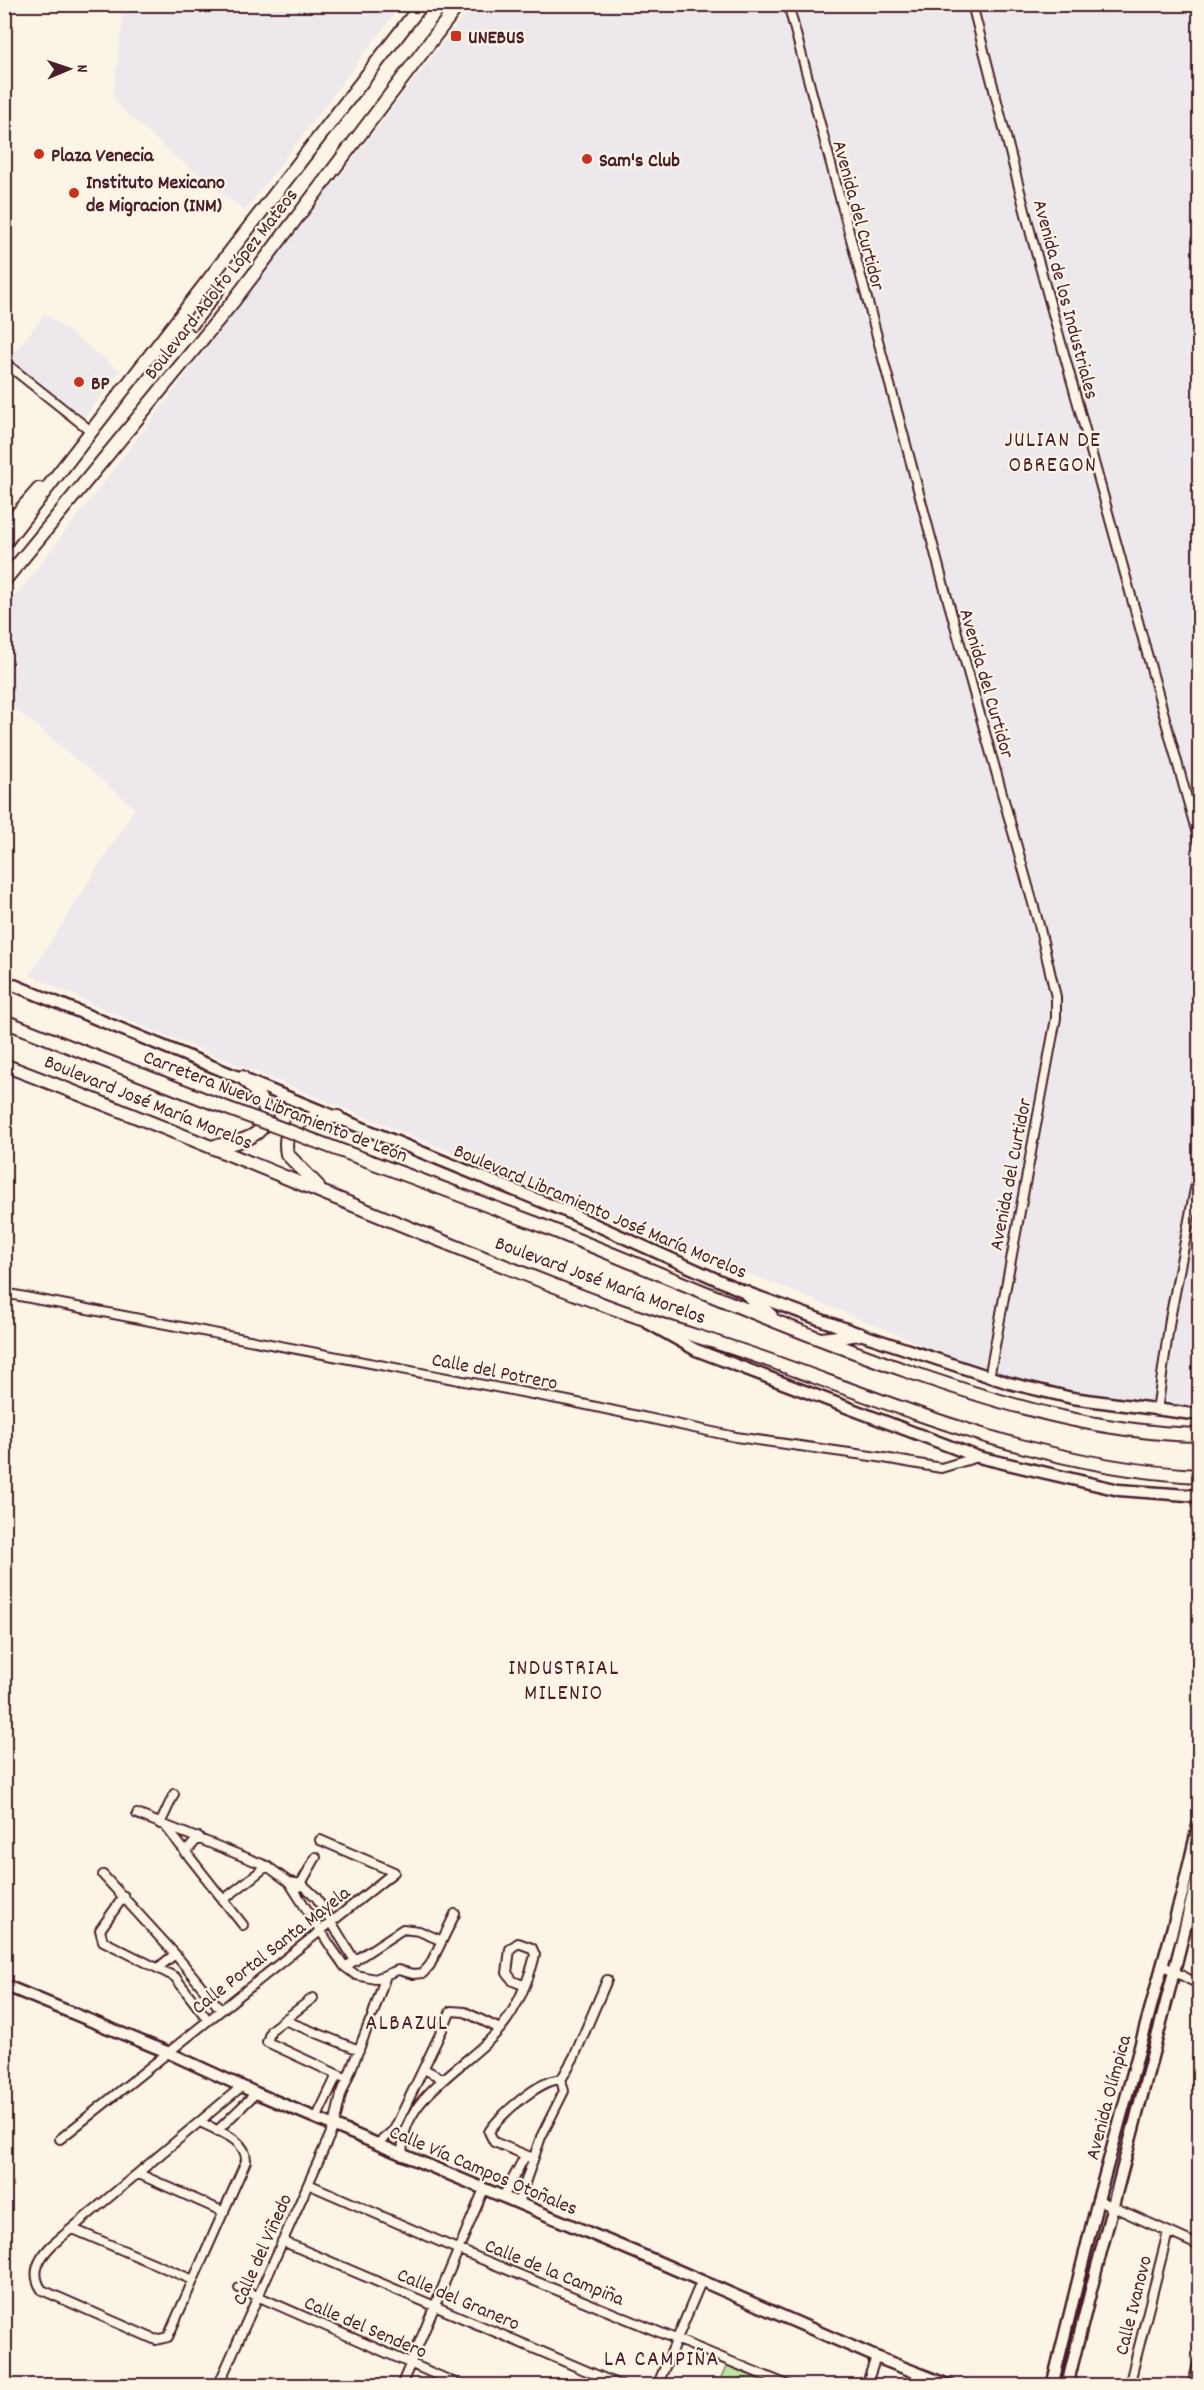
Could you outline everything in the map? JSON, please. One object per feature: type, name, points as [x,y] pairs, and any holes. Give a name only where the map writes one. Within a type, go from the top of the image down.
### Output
[{"type":"main road","name":"Boulevard Adolfo López Mateos","points":[[4,544],[422,4]]},
{"type":"main road","name":"Boulevard Adolfo López Mateos","points":[[4,581],[232,303],[459,4]]},
{"type":"main road","points":[[4,529],[37,491],[59,474]]},
{"type":"main road","points":[[4,593],[53,531],[82,484]]},
{"type":"main road","name":"Carretera Nuevo Libramiento de León","points":[[4,1021],[535,1223]]},
{"type":"main road","name":"Boulevard José María Morelos","points":[[4,1065],[214,1146],[635,1315],[983,1437],[1075,1461],[1132,1470],[1200,1476]]},
{"type":"main road","points":[[214,1146],[244,1141],[256,1135],[263,1126],[266,1115],[264,1102],[242,1077]]},
{"type":"main road","points":[[324,1191],[292,1161],[285,1144],[292,1129],[306,1118],[338,1118]]},
{"type":"main road","name":"Boulevard José María Morelos","points":[[535,1223],[654,1270],[778,1323],[992,1400],[1113,1427],[1200,1435]]},
{"type":"main road","points":[[745,1292],[778,1323]]},
{"type":"main road","points":[[820,1339],[860,1334]]},
{"type":"street","name":"Avenida del Curtidor","points":[[788,4],[945,590],[1039,925],[1056,997],[1052,1041],[1028,1154],[989,1378]]},
{"type":"street","name":"Avenida de los Industriales","points":[[972,4],[1032,238],[1200,845]]},
{"type":"street","points":[[194,326],[220,292]]},
{"type":"street","points":[[4,362],[91,431]]},
{"type":"street","name":"Boulevard Libramiento José María Morelos","points":[[4,981],[565,1211],[745,1292],[860,1334],[989,1378],[1072,1398],[1200,1415]]},
{"type":"street","points":[[1157,1411],[1170,1319],[1200,1163]]},
{"type":"street","name":"Calle del Potrero","points":[[4,1293],[568,1401],[736,1437],[878,1456],[941,1468],[978,1456]]},
{"type":"street","points":[[635,1315],[696,1350],[978,1456],[1119,1490],[1200,1496]]},
{"type":"street","points":[[163,1825],[174,1794]]},
{"type":"street","points":[[136,1814],[199,1837],[267,1866],[289,1882],[345,1967],[365,1978],[375,1979],[398,1970],[413,1974],[423,1973],[430,1965],[440,1940],[455,1914]]},
{"type":"street","name":"Avenida Olímpica","points":[[1052,2385],[1098,2200],[1196,1848],[1200,1818]]},
{"type":"street","points":[[163,1825],[243,1925]]},
{"type":"street","points":[[185,1853],[199,1837]]},
{"type":"street","name":"Calle Portal Santa Mayela","points":[[60,2139],[394,1872],[320,1840]]},
{"type":"street","points":[[295,1893],[316,1857]]},
{"type":"street","points":[[223,1900],[267,1866]]},
{"type":"street","name":"Avenida Olímpica","points":[[1067,2385],[1111,2207],[1175,1974],[1200,1866]]},
{"type":"street","points":[[103,1875],[175,1954],[220,2010]]},
{"type":"street","points":[[289,1882],[302,1884],[316,1898],[355,1961]]},
{"type":"street","points":[[124,1896],[100,1930],[103,1941],[175,1977],[208,2020]]},
{"type":"street","points":[[345,1967],[403,1929],[419,1931],[440,1940]]},
{"type":"street","points":[[403,2156],[405,2134],[428,2093],[500,2029],[514,2009],[523,1985],[535,1953],[527,1945],[518,1943],[510,1949],[507,1973],[513,1981],[523,1985]]},
{"type":"street","points":[[159,1967],[175,1954]]},
{"type":"street","points":[[1162,1965],[1175,1974],[1200,1984]]},
{"type":"street","name":"Calle del Viñedo","points":[[220,2385],[334,2126],[347,2079],[372,2018],[386,1975]]},
{"type":"street","points":[[503,2197],[529,2157],[564,2091],[561,2080],[574,2057],[607,1980]]},
{"type":"street","name":"Calle Vía Campos Otoñales","points":[[4,1985],[167,2052],[256,2094],[656,2260],[701,2282],[876,2357],[951,2385]]},
{"type":"street","points":[[313,1998],[270,2030],[267,2042],[347,2079]]},
{"type":"street","points":[[377,2144],[394,2130],[451,2011],[465,2012],[500,2029]]},
{"type":"street","points":[[284,2020],[359,2050]]},
{"type":"street","points":[[424,2069],[443,2079]]},
{"type":"street","points":[[316,2119],[337,2075]]},
{"type":"street","points":[[529,2157],[494,2142],[489,2132],[496,2122],[542,2084],[552,2079],[561,2080]]},
{"type":"street","points":[[200,2122],[238,2143],[246,2155],[224,2212],[168,2337],[160,2340],[151,2338],[42,2290],[36,2274],[39,2260],[52,2245],[74,2229],[241,2087]]},
{"type":"street","points":[[217,2131],[256,2094]]},
{"type":"street","points":[[405,2104],[417,2109]]},
{"type":"street","points":[[518,2203],[529,2157]]},
{"type":"street","points":[[139,2174],[224,2212]]},
{"type":"street","name":"Calle de la Campiña","points":[[308,2184],[457,2249],[790,2385]]},
{"type":"street","points":[[401,2385],[437,2306],[457,2249],[484,2189]]},
{"type":"street","points":[[1098,2200],[1200,2246]]},
{"type":"street","points":[[74,2229],[193,2280]]},
{"type":"street","name":"Calle Ivanovo","points":[[1129,2385],[1168,2232]]},
{"type":"street","name":"Calle del Granero","points":[[282,2241],[622,2385]]},
{"type":"street","points":[[657,2385],[701,2282]]},
{"type":"street","name":"Calle del Sendero","points":[[239,2288],[462,2385]]},
{"type":"street","points":[[866,2385],[876,2357]]},
{"type":"street","points":[[1192,2385],[1200,2357]]},
{"type":"shaded area","points":[[4,5],[401,5],[245,211],[172,154],[122,109],[113,96],[123,17],[116,12],[95,9]]},
{"type":"shaded area","points":[[472,5],[1199,5],[1199,1412],[1181,1414],[992,1373],[126,1019],[30,975],[135,808],[5,700],[4,611]]},
{"type":"shaded area","points":[[45,313],[120,371],[85,417],[10,359]]},
{"type":"green space","points":[[727,2365],[776,2385],[717,2385]]},
{"type":"place","name":"UNEBUS","points":[[456,36]]},
{"type":"place","name":"Plaza Venecia","points":[[39,154]]},
{"type":"place","name":"Sam's Club","points":[[587,159]]},
{"type":"place","name":"Instituto Mexicano de Migracion (INM)","points":[[74,193]]},
{"type":"place","name":"BP","points":[[79,382]]},
{"type":"district","name":"JULIAN DE OBREGON","points":[[1053,450]]},
{"type":"district","name":"INDUSTRIAL MILENIO","points":[[564,1679]]},
{"type":"district","name":"ALBAZUL","points":[[407,2021]]},
{"type":"district","name":"LA CAMPIÑA","points":[[662,2357]]}]
